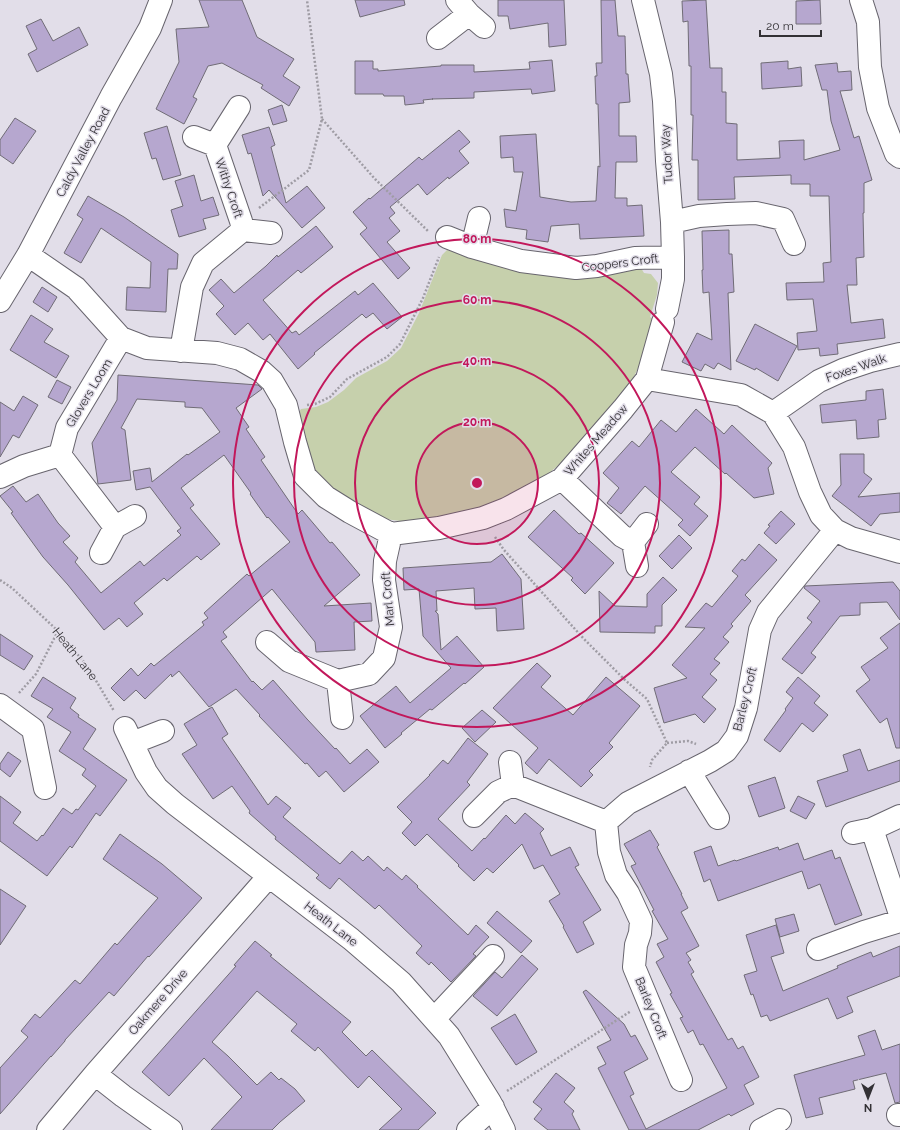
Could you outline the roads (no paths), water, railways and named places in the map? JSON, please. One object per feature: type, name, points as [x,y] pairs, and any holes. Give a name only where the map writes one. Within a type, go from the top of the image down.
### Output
[{"type":"street","name":"Caldy Valley Road","points":[[0,301],[28,255],[111,97],[150,28],[161,0]]},
{"type":"street","name":"Tudor Way","points":[[643,0],[661,74],[664,100],[673,257],[673,279],[665,316],[647,379]]},
{"type":"street","points":[[862,0],[868,22],[870,67],[878,108],[896,154],[900,157]]},
{"type":"street","points":[[438,38],[470,14]]},
{"type":"street","name":"Withy Croft","points":[[215,145],[239,107]]},
{"type":"street","name":"Withy Croft","points":[[194,137],[215,145]]},
{"type":"street","name":"Withy Croft","points":[[215,145],[242,226]]},
{"type":"street","points":[[672,222],[699,216],[789,213],[794,244]]},
{"type":"street","points":[[472,247],[479,218]]},
{"type":"street","name":"Withy Croft","points":[[242,226],[271,233]]},
{"type":"street","name":"Withy Croft","points":[[181,351],[192,287],[203,263],[242,226]]},
{"type":"street","name":"Coopers Croft","points":[[447,237],[472,247],[521,261],[576,268],[597,266],[636,258],[673,257]]},
{"type":"street","points":[[28,255],[76,288],[121,338],[147,348],[217,353],[240,358],[261,371],[272,381],[286,405],[305,476],[326,496],[350,512],[391,534]]},
{"type":"street","name":"Glovers Loom","points":[[60,455],[67,428],[121,338]]},
{"type":"street","name":"Foxes Walk","points":[[773,412],[819,381],[843,370],[870,361],[900,354]]},
{"type":"street","points":[[647,379],[741,395],[773,412],[794,446],[810,492],[821,515],[835,530],[851,538],[900,552]]},
{"type":"street","name":"Whites Meadow","points":[[391,534],[439,528],[483,518],[506,509],[562,479],[647,379]]},
{"type":"street","points":[[0,477],[24,466],[60,455],[115,527]]},
{"type":"street","points":[[562,479],[622,536],[633,542]]},
{"type":"street","points":[[101,553],[115,527],[135,516]]},
{"type":"street","points":[[637,566],[633,542],[646,524]]},
{"type":"street","name":"Barley Croft","points":[[681,1080],[634,967],[636,945],[640,933],[641,921],[628,894],[616,875],[609,852],[606,822],[628,803],[710,761],[726,751],[737,736],[746,708],[760,630],[768,612],[835,530]]},
{"type":"street","name":"Marl Croft","points":[[338,681],[369,674],[384,658],[391,627],[384,580],[385,561],[391,534]]},
{"type":"street","points":[[266,642],[289,661],[338,681],[342,718]]},
{"type":"street","points":[[8,702],[33,729],[45,788]]},
{"type":"street","name":"Heath Lane","points":[[163,731],[128,736],[146,772],[157,788],[175,804],[351,939],[402,982],[449,1036],[491,1105],[504,1130]]},
{"type":"street","points":[[510,762],[513,785]]},
{"type":"street","points":[[689,771],[718,818]]},
{"type":"street","points":[[474,816],[498,792],[513,785],[606,822]]},
{"type":"street","points":[[900,816],[862,831],[900,914]]},
{"type":"street","name":"Oakmere Drive","points":[[48,1130],[95,1074],[269,876]]},
{"type":"street","points":[[818,949],[864,932],[900,921]]},
{"type":"street","points":[[434,1019],[493,956]]},
{"type":"street","points":[[95,1074],[171,1130]]},
{"type":"street","points":[[468,1130],[491,1105]]},
{"type":"street","points":[[761,1130],[780,1120]]}]
